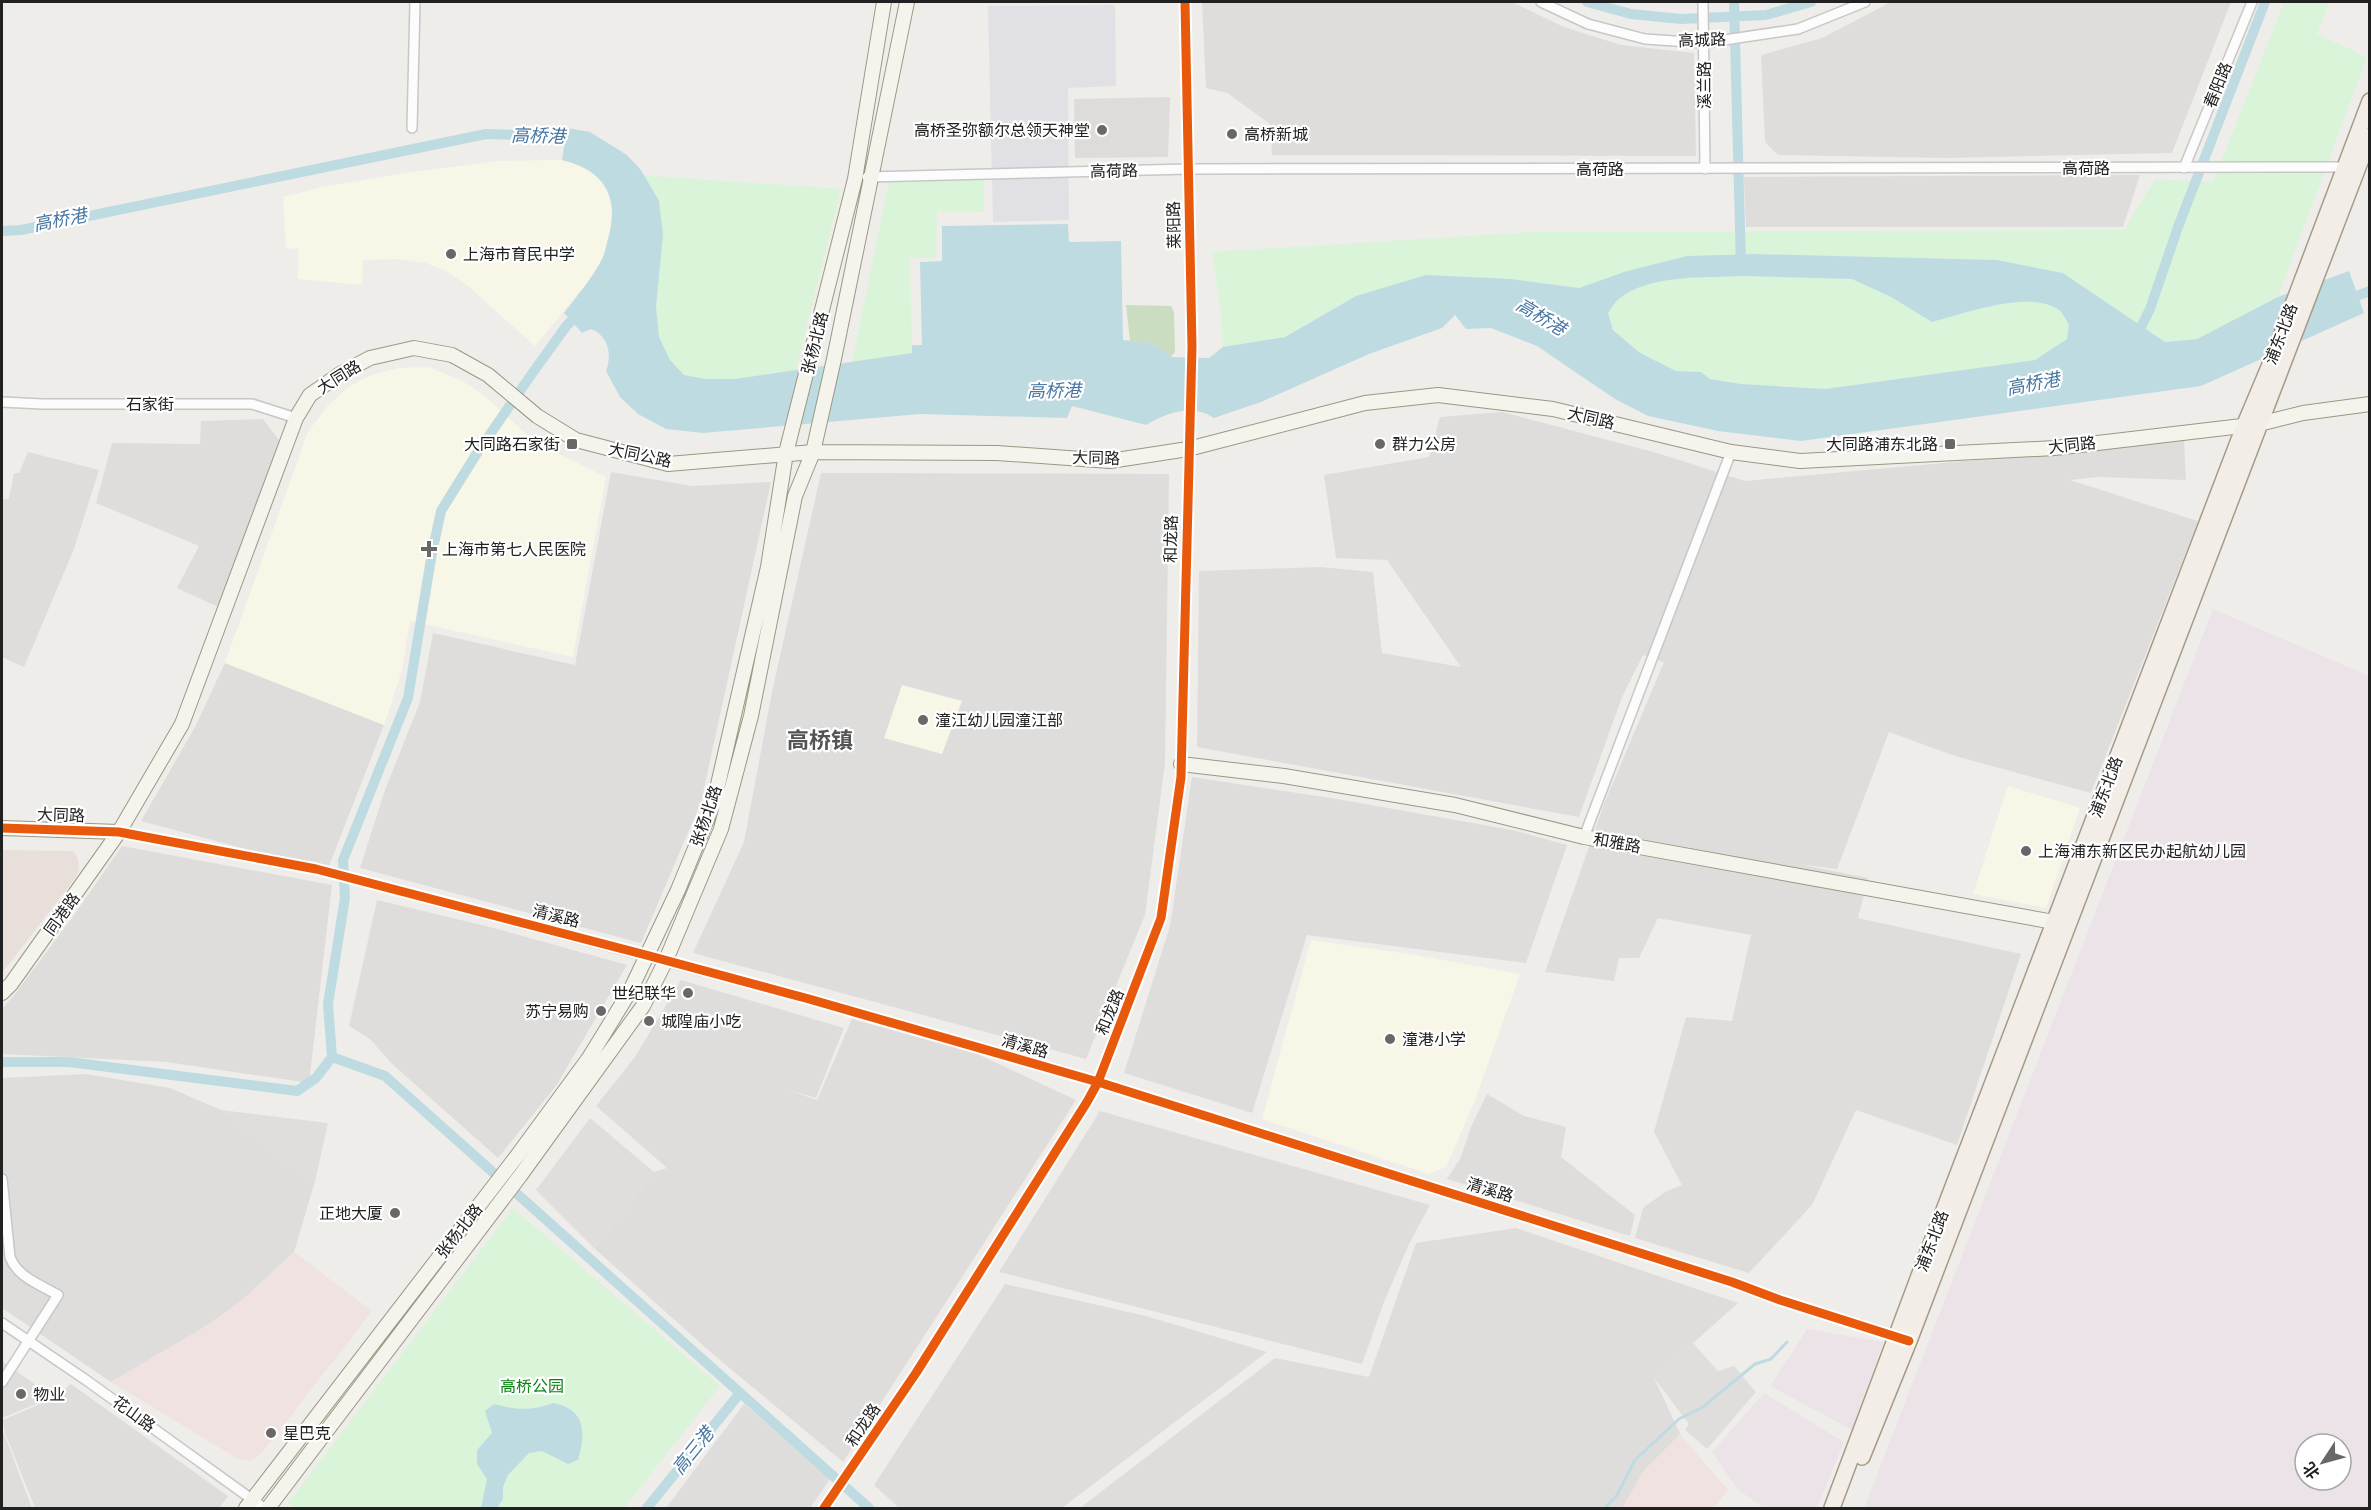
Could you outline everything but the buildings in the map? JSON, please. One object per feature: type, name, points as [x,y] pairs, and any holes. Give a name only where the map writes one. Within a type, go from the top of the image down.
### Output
[{"type":"main road","name":"浦东北路","points":[[1832,1509],[1903,1339],[2252,424],[2272,360],[2370,101]]},
{"type":"main road","name":"浦东北路","points":[[1842,1509],[2054,922],[2252,424],[2286,353],[2370,136]]},
{"type":"street","points":[[412,128],[415,2]]},
{"type":"street","name":"张杨北路","points":[[258,1506],[589,1058],[630,991],[678,890],[714,802],[768,567],[786,453],[855,179],[884,2]]},
{"type":"street","name":"张杨北路","points":[[258,1506],[504,1198],[643,1006],[666,960],[721,829],[751,716],[795,496],[813,452],[819,429],[907,2]]},
{"type":"street","name":"莱阳路","points":[[1185,2],[1192,346],[1188,441]]},
{"type":"street","name":"高城路","points":[[1541,2],[1588,24],[1645,39],[1704,43],[1750,38],[1798,29],[1864,2]]},
{"type":"street","name":"春阳路","points":[[2189,168],[2252,2]]},
{"type":"street","name":"溪兰路","points":[[1703,3],[1705,169]]},
{"type":"street","name":"高荷路","points":[[855,179],[872,176],[1188,169],[2345,167]]},
{"type":"street","name":"大同路","points":[[2,828],[119,832],[182,724],[296,418],[310,396],[340,374],[370,358],[414,348],[452,355],[488,375]]},
{"type":"street","name":"大同公路","points":[[488,375],[537,416],[576,440],[669,464],[813,452]]},
{"type":"street","name":"大同路","points":[[813,452],[997,453],[1110,461],[1188,441],[1365,403],[1438,395],[1553,409],[1731,452],[1800,461],[2055,448],[2252,424],[2303,413],[2370,404]]},
{"type":"street","name":"石家街","points":[[2,402],[252,404],[296,418]]},
{"type":"street","name":"和龙路","points":[[826,1505],[916,1373],[1098,1082],[1161,918],[1181,764],[1188,441]]},
{"type":"street","points":[[1584,837],[1731,452]]},
{"type":"street","name":"和雅路","points":[[1181,764],[1284,776],[1455,805],[1584,837],[2054,922]]},
{"type":"street","name":"清溪路","points":[[119,832],[316,869],[809,999],[1098,1082],[1732,1282],[1780,1300],[1903,1339]]},
{"type":"street","name":"同港路","points":[[2,993],[66,909],[119,832]]},
{"type":"street","points":[[2,1179],[12,1265],[58,1295],[2,1382]]},
{"type":"street","name":"花山路","points":[[2,1323],[86,1380],[258,1506]]},
{"type":"shaded area","points":[[1202,2],[1512,2],[1564,27],[1621,45],[1694,53],[1696,156],[1272,155],[1270,124],[1227,93],[1206,88]]},
{"type":"shaded area","points":[[1891,2],[2231,2],[2172,153],[1947,158],[1778,155],[1765,142],[1761,55],[1822,38]]},
{"type":"shaded area","points":[[1115,5],[1116,86],[1068,88],[1069,220],[993,222],[988,6]]},
{"type":"shaded area","name":"高桥圣弥额尔总领天神堂","points":[[1170,97],[1168,157],[1075,158],[1074,99]]},
{"type":"shaded area","name":"上海市育民中学","points":[[562,160],[582,165],[597,176],[607,191],[613,207],[611,226],[603,259],[586,284],[535,346],[469,287],[448,272],[426,263],[398,259],[363,260],[362,285],[298,279],[299,249],[286,248],[283,197],[322,187],[405,173],[498,161]]},
{"type":"shaded area","points":[[2140,175],[2123,227],[1746,227],[1744,177]]},
{"type":"shaded area","name":"上海市第七人民医院","points":[[428,367],[461,380],[486,397],[535,442],[606,477],[573,657],[410,621],[402,670],[384,725],[225,663],[308,432],[329,404],[350,386],[371,375],[398,368]]},
{"type":"shaded area","points":[[1502,412],[1657,453],[1745,481],[2184,441],[2186,480],[2098,477],[2070,480],[2198,521],[2091,793],[1955,756],[1889,732],[1837,869],[1799,864],[1868,878],[1858,918],[2021,954],[1957,1145],[1856,1110],[1812,1205],[1749,1273],[1635,1238],[1643,1208],[1665,1192],[1682,1185],[1654,1132],[1686,1017],[1732,1021],[1751,935],[1658,918],[1639,958],[1619,958],[1614,981],[1545,972],[1604,804],[1664,662],[1643,655],[1622,697],[1579,817],[1197,747],[1199,571],[1320,567],[1373,572],[1382,653],[1461,667],[1387,560],[1336,558],[1324,475],[1429,457],[1440,417]]},
{"type":"shaded area","points":[[263,419],[282,444],[220,608],[177,588],[199,546],[96,503],[112,443],[200,444],[201,421]]},
{"type":"shaded area","points":[[28,452],[99,470],[74,549],[24,667],[2,657],[2,499],[9,499],[14,473],[19,473]]},
{"type":"shaded area","points":[[611,472],[692,486],[771,482],[701,802],[641,943],[360,868],[385,790],[420,702],[433,633],[575,665]]},
{"type":"shaded area","points":[[821,473],[1169,474],[1165,763],[1145,915],[1086,1059],[693,953],[744,842],[772,692]]},
{"type":"shaded area","points":[[2213,609],[2369,676],[2369,1508],[1864,1508]]},
{"type":"shaded area","points":[[225,663],[384,725],[329,866],[276,857],[141,821],[195,727]]},
{"type":"shaded area","name":"潼江幼儿园潼江部","points":[[902,685],[962,701],[942,754],[884,738]]},
{"type":"shaded area","points":[[1192,777],[1337,799],[1512,830],[1567,845],[1526,963],[1307,935],[1252,1113],[1124,1073],[1170,926]]},
{"type":"shaded area","name":"上海浦东新区民办起航幼儿园","points":[[2008,786],[2080,808],[2046,908],[1973,894]]},
{"type":"shaded area","points":[[122,846],[332,885],[309,1083],[167,1062],[2,1054],[2,1009],[72,918]]},
{"type":"shaded area","points":[[2,850],[73,851],[78,859],[79,868],[77,876],[2,973]]},
{"type":"shaded area","points":[[377,900],[494,928],[627,965],[556,1086],[498,1158],[391,1063],[370,1039],[349,1026]]},
{"type":"shaded area","name":"潼港小学","points":[[1311,940],[1415,955],[1520,974],[1474,1103],[1446,1167],[1429,1174],[1262,1119]]},
{"type":"shaded area","points":[[681,980],[844,1028],[816,1098],[788,1090],[817,1100],[852,1019],[975,1053],[1076,1100],[843,1462],[715,1356],[594,1248],[654,1172],[667,1168],[596,1106],[635,1057]]},
{"type":"shaded area","points":[[86,1074],[170,1088],[221,1110],[315,1181],[294,1252],[240,1302],[203,1328],[111,1382],[2,1308],[2,1078]]},
{"type":"shaded area","points":[[1487,1094],[1524,1116],[1566,1127],[1561,1157],[1635,1215],[1630,1236],[1447,1179],[1460,1159],[1471,1127]]},
{"type":"shaded area","points":[[221,1110],[328,1123],[315,1181]]},
{"type":"shaded area","points":[[1100,1111],[1430,1205],[1409,1244],[1384,1302],[1362,1364],[999,1272]]},
{"type":"shaded area","points":[[590,1118],[654,1172],[594,1248],[536,1190]]},
{"type":"shaded area","points":[[1516,1228],[1738,1303],[1654,1378],[1687,1448],[1631,1508],[1080,1508],[1275,1358],[1369,1377],[1416,1243]]},
{"type":"shaded area","points":[[294,1252],[372,1311],[262,1453],[251,1461],[238,1459],[111,1382],[203,1328],[240,1302]]},
{"type":"shaded area","points":[[1005,1284],[1146,1316],[1267,1352],[1062,1508],[899,1508],[874,1485]]},
{"type":"shaded area","points":[[1807,1329],[1883,1342],[1852,1430],[1770,1386]]},
{"type":"shaded area","points":[[1693,1343],[1718,1371],[1734,1366],[1756,1392],[1707,1449],[1685,1430],[1689,1424],[1654,1378]]},
{"type":"shaded area","points":[[2,1361],[53,1397],[2,1418]]},
{"type":"shaded area","points":[[71,1384],[228,1496],[219,1508],[35,1508],[5,1433],[3,1420],[56,1397]]},
{"type":"shaded area","points":[[1764,1393],[1844,1442],[1817,1508],[1764,1508],[1737,1489],[1712,1452]]},
{"type":"shaded area","points":[[744,1404],[830,1479],[810,1508],[666,1508]]},
{"type":"shaded area","points":[[2,1428],[32,1508],[2,1508]]},
{"type":"shaded area","points":[[1680,1434],[1728,1490],[1714,1508],[1622,1508],[1644,1470]]},
{"type":"green space","points":[[2284,2],[2329,2],[2317,34],[2367,57],[2278,297],[2197,339],[2165,342],[2063,273],[1997,260],[1753,254],[1687,256],[1627,271],[1579,288],[1511,279],[1356,296],[1285,337],[1223,347],[1221,312],[1212,252],[1534,232],[2124,230],[2155,179],[2213,182]]},
{"type":"green space","points":[[638,175],[841,189],[791,390],[723,403],[646,347]]},
{"type":"green space","points":[[903,178],[984,178],[984,212],[937,211],[936,258],[910,258],[912,353],[852,363],[889,181]]},
{"type":"green space","points":[[1744,276],[1852,279],[1891,297],[1932,322],[1978,309],[2015,302],[2047,304],[2059,310],[2069,325],[2067,339],[2035,360],[1825,389],[1741,384],[1710,379],[1701,372],[1676,371],[1640,353],[1613,329],[1608,313],[1618,299],[1633,290],[1663,281]]},
{"type":"green space","points":[[1126,305],[1171,306],[1174,312],[1175,352],[1171,357],[1153,343],[1130,341]]},
{"type":"green space","name":"高桥公园","points":[[513,1208],[720,1386],[624,1508],[295,1508],[288,1503]]},
{"type":"water","points":[[567,128],[590,132],[627,155],[641,170],[659,201],[663,235],[656,306],[659,337],[670,360],[684,375],[706,379],[735,379],[912,353],[912,345],[922,345],[920,262],[942,261],[942,226],[1068,224],[1069,242],[1121,241],[1123,340],[1153,343],[1171,357],[1209,358],[1223,347],[1285,337],[1356,296],[1426,275],[1511,279],[1579,288],[1627,271],[1687,256],[1753,254],[1997,260],[2063,273],[2165,342],[2197,339],[2278,297],[2349,271],[2364,313],[2201,386],[1801,441],[1718,431],[1648,416],[1615,399],[1537,346],[1491,328],[1466,329],[1455,315],[1442,328],[1369,354],[1261,402],[1214,418],[1188,410],[1162,417],[1146,425],[1072,406],[1067,418],[920,414],[703,433],[666,429],[638,414],[620,397],[606,371],[609,353],[602,336],[591,329],[582,333],[564,313],[602,258],[611,224],[612,210],[606,188],[599,178],[577,165],[562,160]],"holes":[[[1744,276],[1852,279],[1891,297],[1932,322],[1978,309],[2015,302],[2047,304],[2059,310],[2069,325],[2067,339],[2035,360],[1825,389],[1741,384],[1710,379],[1701,372],[1676,371],[1640,353],[1613,330],[1608,313],[1618,299],[1633,290],[1663,281]]]},
{"type":"water","points":[[553,1403],[564,1406],[578,1417],[581,1424],[582,1441],[578,1460],[568,1464],[542,1451],[529,1453],[508,1475],[503,1487],[503,1499],[497,1508],[481,1508],[487,1479],[477,1464],[477,1450],[492,1433],[485,1411],[494,1404],[524,1409]]},
{"type":"waterway","points":[[1587,2],[1631,14],[1681,19],[1766,15],[1811,2]]},
{"type":"waterway","points":[[1734,2],[1741,266]]},
{"type":"waterway","points":[[2136,337],[2150,309],[2178,227],[2265,2]]},
{"type":"waterway","name":"高桥港","points":[[2,231],[21,230],[486,134],[579,137]]},
{"type":"waterway","points":[[2346,300],[2370,291]]},
{"type":"waterway","points":[[2,1062],[69,1062],[297,1091],[316,1078],[332,1057],[328,1004],[345,898],[343,860],[408,698],[441,511],[477,453],[531,375],[567,325],[582,311]]},
{"type":"waterway","points":[[332,1057],[385,1076],[869,1508]]},
{"type":"waterway","points":[[1605,1508],[1617,1495],[1635,1460],[1679,1419],[1703,1407],[1755,1364],[1771,1359],[1787,1342]]},
{"type":"waterway","name":"高三港","points":[[647,1508],[740,1393]]},
{"type":"cycle path","points":[[824,1508],[916,1373],[1087,1102],[1098,1082],[1161,918],[1181,777],[1192,347],[1185,2]]},
{"type":"cycle path","points":[[2,828],[119,832],[316,869],[646,955],[1098,1082],[1732,1282],[1780,1300],[1909,1341]]},
{"type":"place","name":"高桥圣弥额尔总领天神堂","points":[[1102,130]]},
{"type":"place","name":"高桥新城","points":[[1232,134]]},
{"type":"place","name":"上海市育民中学","points":[[451,254]]},
{"type":"place","name":"大同路石家街","points":[[572,444]]},
{"type":"place","name":"群力公房","points":[[1380,444]]},
{"type":"place","name":"大同路浦东北路","points":[[1950,444]]},
{"type":"place","name":"上海市第七人民医院","points":[[429,549]]},
{"type":"place","name":"潼江幼儿园潼江部","points":[[923,720]]},
{"type":"place","name":"上海浦东新区民办起航幼儿园","points":[[2026,851]]},
{"type":"place","name":"世纪联华","points":[[688,993]]},
{"type":"place","name":"苏宁易购","points":[[601,1011]]},
{"type":"place","name":"城隍庙小吃","points":[[649,1021]]},
{"type":"place","name":"潼港小学","points":[[1390,1039]]},
{"type":"place","name":"正地大厦","points":[[395,1213]]},
{"type":"place","name":"物业","points":[[21,1394]]},
{"type":"place","name":"星巴克","points":[[271,1433]]},
{"type":"district","name":"高桥镇","points":[[820,740]]}]
